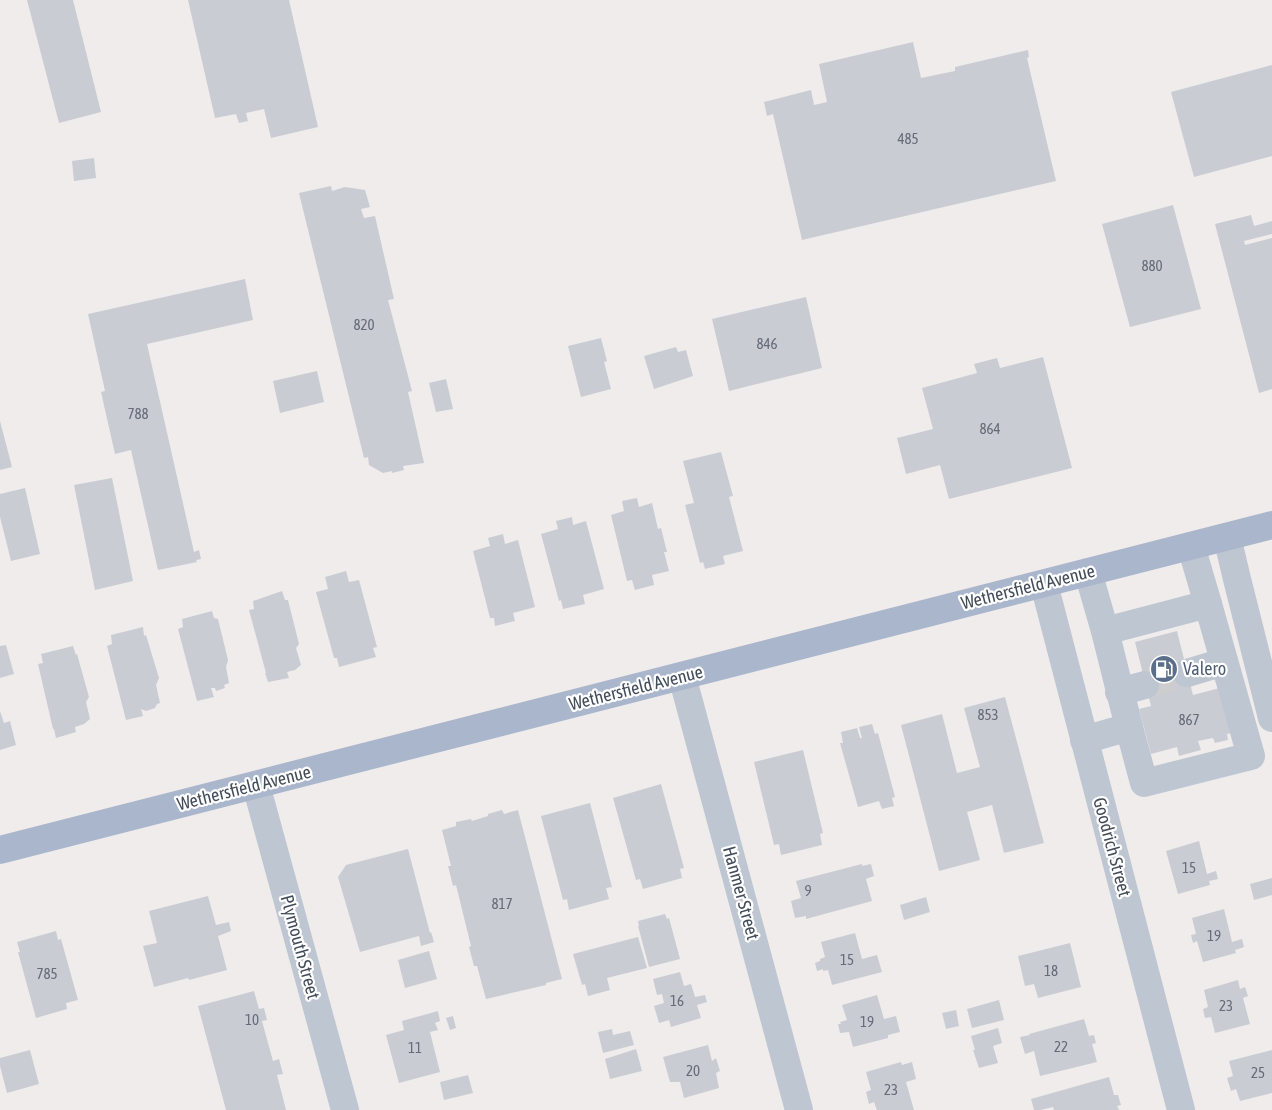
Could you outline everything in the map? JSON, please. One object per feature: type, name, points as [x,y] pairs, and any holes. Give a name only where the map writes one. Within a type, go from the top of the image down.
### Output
[{"type":"main road","name":"Wethersfield Avenue","points":[[0,850],[1272,525]]},
{"type":"street","points":[[1227,536],[1272,718]]},
{"type":"street","points":[[1088,572],[1144,783],[1251,756],[1191,546]]},
{"type":"street","name":"Goodrich Street","points":[[1044,584],[1181,1110]]},
{"type":"street","points":[[1105,631],[1208,604]]},
{"type":"street","points":[[1187,673],[1224,662]]},
{"type":"street","name":"Hanmer Street","points":[[682,676],[799,1110]]},
{"type":"street","points":[[1119,692],[1145,685]]},
{"type":"street","points":[[1084,740],[1129,727]]},
{"type":"street","name":"Plymouth Street","points":[[256,785],[345,1110]]},
{"type":"building","points":[[27,0],[73,0],[101,112],[59,123]]},
{"type":"building","points":[[188,0],[289,0],[318,127],[271,138],[264,109],[246,113],[248,121],[239,123],[236,114],[215,118]]},
{"type":"building","points":[[913,42],[921,78],[955,71],[955,67],[1028,50],[1029,57],[1027,58],[1056,181],[802,240],[773,114],[767,116],[764,102],[811,90],[814,105],[827,102],[819,64]]},
{"type":"building","points":[[1272,65],[1272,156],[1194,177],[1171,92]]},
{"type":"building","points":[[94,158],[96,178],[74,181],[72,161]]},
{"type":"building","points":[[331,186],[332,191],[345,187],[365,190],[370,207],[361,209],[364,218],[375,216],[394,299],[388,300],[412,391],[408,392],[424,463],[403,466],[404,470],[392,473],[392,471],[383,473],[369,465],[368,457],[364,458],[299,193]]},
{"type":"building","points":[[1173,205],[1201,309],[1130,327],[1102,224]]},
{"type":"building","points":[[1251,215],[1254,226],[1272,221],[1272,234],[1244,241],[1245,245],[1272,238],[1272,389],[1259,393],[1215,224]]},
{"type":"building","points":[[245,279],[253,320],[147,344],[194,552],[199,550],[201,559],[196,560],[197,562],[158,570],[131,450],[115,454],[101,392],[105,391],[88,314]]},
{"type":"building","points":[[806,297],[822,368],[729,391],[712,319]]},
{"type":"building","points":[[601,338],[607,361],[604,362],[611,389],[581,397],[568,346]]},
{"type":"building","points":[[676,347],[678,352],[686,350],[693,376],[654,389],[644,356]]},
{"type":"building","points":[[1043,357],[1072,468],[949,499],[940,465],[906,474],[897,438],[933,429],[922,388],[977,373],[974,364],[997,358],[1000,368]]},
{"type":"building","points":[[317,371],[324,402],[280,413],[273,381]]},
{"type":"building","points":[[446,379],[453,409],[436,412],[429,383]]},
{"type":"building","points":[[0,421],[12,467],[0,470]]},
{"type":"building","points":[[721,452],[733,496],[729,497],[743,551],[723,556],[725,564],[705,569],[703,562],[700,563],[685,505],[694,503],[683,461]]},
{"type":"building","points":[[112,478],[133,581],[95,590],[74,485]]},
{"type":"building","points":[[25,488],[40,554],[11,561],[0,517],[0,494]]},
{"type":"building","points":[[637,498],[639,507],[652,503],[658,529],[661,528],[667,552],[664,552],[669,571],[652,575],[654,585],[635,590],[632,580],[627,581],[611,515],[624,511],[622,501]]},
{"type":"building","points":[[572,517],[573,525],[586,521],[604,589],[583,595],[585,604],[563,609],[561,600],[559,601],[541,534],[558,529],[556,521]]},
{"type":"building","points":[[503,534],[505,544],[518,540],[535,607],[513,613],[515,621],[495,626],[494,618],[490,618],[473,551],[490,546],[488,538]]},
{"type":"building","points":[[346,571],[349,582],[359,580],[377,647],[373,648],[376,657],[339,667],[337,658],[334,658],[316,592],[328,589],[325,577]]},
{"type":"building","points":[[282,591],[285,600],[288,600],[299,644],[296,648],[301,665],[295,670],[287,672],[289,678],[268,682],[249,610],[254,609],[253,601]]},
{"type":"building","points":[[212,611],[214,618],[218,619],[228,660],[226,667],[229,683],[224,685],[225,688],[216,691],[215,688],[211,688],[214,697],[197,701],[178,629],[183,627],[182,619]]},
{"type":"building","points":[[143,627],[144,636],[146,635],[159,678],[156,685],[160,703],[155,708],[146,711],[141,709],[143,716],[126,720],[107,646],[112,644],[111,635]]},
{"type":"building","points":[[1177,631],[1193,695],[1224,687],[1236,732],[1227,734],[1228,740],[1215,743],[1213,738],[1198,741],[1201,750],[1179,756],[1177,747],[1151,754],[1139,709],[1151,706],[1135,642]]},
{"type":"building","points":[[6,645],[14,674],[0,678],[0,646]]},
{"type":"building","points":[[73,646],[89,697],[86,702],[90,719],[84,724],[75,727],[76,732],[56,738],[38,664],[43,663],[41,654]]},
{"type":"building","points":[[1005,697],[1044,843],[1004,853],[992,805],[967,812],[980,860],[939,871],[901,725],[942,714],[957,773],[980,767],[964,708]]},
{"type":"building","points":[[0,711],[4,723],[10,721],[16,745],[0,750]]},
{"type":"building","points":[[872,724],[875,734],[878,733],[895,797],[892,798],[894,806],[882,809],[879,801],[858,807],[840,743],[843,743],[841,732],[857,728],[860,738],[862,738],[859,727]]},
{"type":"building","points":[[803,750],[823,833],[820,834],[822,845],[781,855],[779,844],[774,845],[754,762]]},
{"type":"building","points":[[661,784],[684,868],[680,869],[682,878],[643,889],[640,879],[636,880],[613,798]]},
{"type":"building","points":[[590,803],[612,887],[606,888],[609,899],[569,910],[567,899],[563,900],[541,816]]},
{"type":"building","points":[[502,810],[504,814],[518,810],[562,979],[546,983],[546,985],[486,999],[477,966],[474,966],[469,947],[471,946],[456,885],[453,886],[448,866],[451,866],[442,830],[456,826],[456,822],[471,819],[472,821]]},
{"type":"building","points":[[1199,841],[1207,874],[1216,871],[1218,879],[1209,881],[1210,885],[1178,894],[1166,851]]},
{"type":"building","points":[[408,849],[434,942],[421,946],[419,936],[360,952],[338,877],[346,865]]},
{"type":"building","points":[[862,864],[862,866],[871,864],[874,876],[866,879],[872,901],[806,919],[806,916],[795,918],[791,901],[801,898],[796,881]]},
{"type":"building","points":[[1272,878],[1272,895],[1254,900],[1250,884]]},
{"type":"building","points":[[208,896],[216,925],[229,922],[231,931],[218,936],[227,970],[154,987],[143,946],[157,943],[149,911]]},
{"type":"building","points":[[926,897],[930,912],[904,920],[900,905]]},
{"type":"building","points":[[1224,909],[1232,942],[1242,939],[1244,947],[1235,950],[1236,953],[1203,962],[1197,941],[1193,943],[1191,935],[1196,934],[1192,918]]},
{"type":"building","points":[[665,914],[667,919],[669,918],[680,959],[649,967],[638,921]]},
{"type":"building","points":[[56,931],[58,940],[61,939],[78,1000],[66,1003],[67,1009],[36,1018],[17,942]]},
{"type":"building","points":[[855,933],[862,959],[877,955],[882,972],[832,985],[828,970],[817,971],[815,963],[825,957],[821,942]]},
{"type":"building","points":[[638,937],[647,968],[607,978],[610,990],[588,996],[585,984],[582,985],[573,954]]},
{"type":"building","points":[[1070,943],[1081,987],[1038,998],[1034,984],[1025,986],[1018,956]]},
{"type":"building","points":[[429,951],[437,979],[405,988],[398,960]]},
{"type":"building","points":[[680,972],[684,986],[691,984],[695,997],[705,995],[707,1002],[697,1005],[701,1018],[671,1027],[669,1020],[659,1023],[654,1006],[664,1003],[662,994],[657,995],[653,979]]},
{"type":"building","points":[[1238,980],[1240,989],[1245,987],[1248,996],[1243,998],[1250,1024],[1215,1033],[1211,1017],[1205,1018],[1203,1009],[1208,1007],[1204,990]]},
{"type":"building","points":[[254,991],[259,1009],[264,1008],[267,1020],[262,1021],[273,1061],[279,1059],[283,1074],[277,1075],[286,1110],[226,1110],[198,1006]]},
{"type":"building","points":[[877,995],[884,1019],[896,1016],[900,1032],[888,1035],[888,1038],[853,1047],[849,1032],[840,1033],[838,1024],[847,1020],[842,1005]]},
{"type":"building","points":[[999,1000],[1004,1020],[972,1028],[967,1009]]},
{"type":"building","points":[[956,1010],[959,1026],[946,1029],[942,1013]]},
{"type":"building","points":[[438,1011],[440,1021],[435,1023],[438,1030],[430,1032],[440,1072],[399,1083],[386,1035],[404,1030],[402,1021]]},
{"type":"building","points":[[453,1016],[456,1028],[450,1030],[446,1018]]},
{"type":"building","points":[[1084,1019],[1089,1036],[1094,1035],[1096,1043],[1092,1044],[1097,1062],[1040,1076],[1034,1051],[1025,1054],[1020,1037]]},
{"type":"building","points":[[998,1028],[1002,1043],[993,1046],[998,1063],[979,1068],[971,1036]]},
{"type":"building","points":[[612,1029],[613,1035],[630,1031],[634,1045],[603,1053],[598,1032]]},
{"type":"building","points":[[708,1045],[712,1061],[716,1058],[720,1071],[716,1073],[719,1088],[684,1098],[680,1082],[670,1082],[663,1057]]},
{"type":"building","points":[[636,1049],[642,1071],[610,1079],[605,1059]]},
{"type":"building","points":[[30,1050],[39,1084],[7,1093],[0,1066],[0,1058]]},
{"type":"building","points":[[1272,1050],[1272,1093],[1240,1101],[1236,1089],[1231,1091],[1227,1078],[1233,1076],[1229,1061]]},
{"type":"building","points":[[901,1062],[902,1065],[912,1062],[916,1079],[906,1082],[914,1110],[877,1110],[874,1102],[869,1104],[866,1092],[871,1090],[866,1072]]},
{"type":"building","points":[[468,1075],[473,1093],[444,1100],[440,1082]]},
{"type":"building","points":[[1109,1077],[1114,1095],[1118,1095],[1121,1105],[1117,1106],[1119,1110],[1054,1110],[1053,1107],[1034,1110],[1031,1099]]},
{"type":"tunnel","points":[[1145,685],[1187,673]]},
{"type":"place","name":"Valero","points":[[1164,669]]}]
